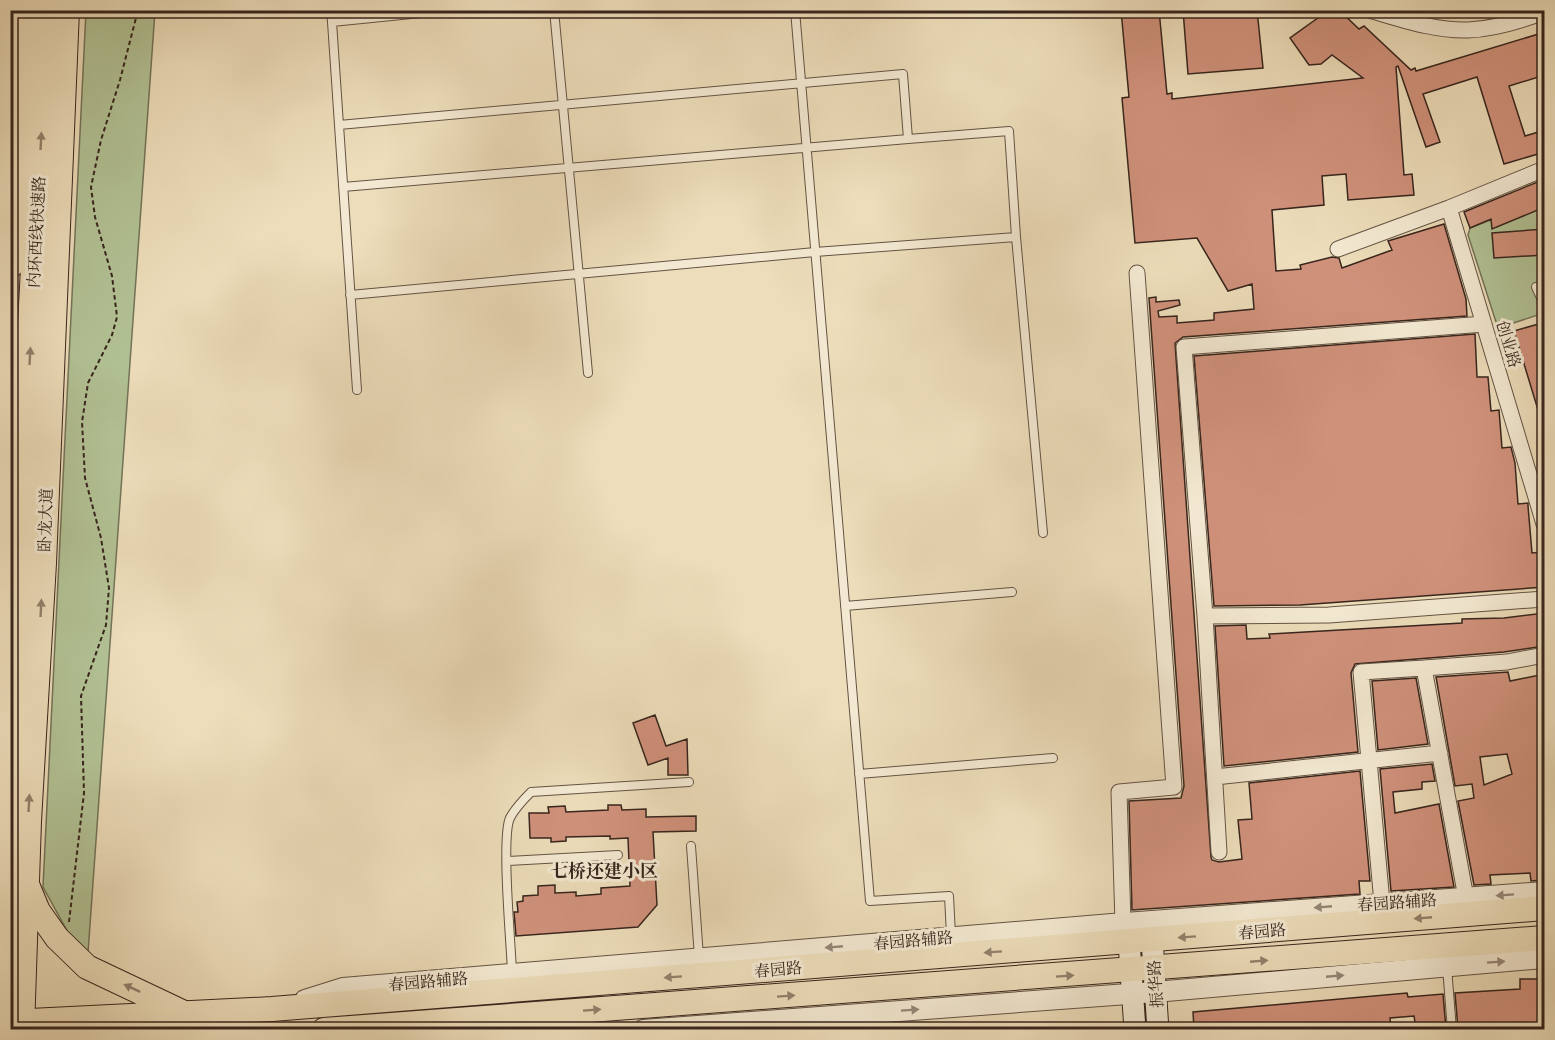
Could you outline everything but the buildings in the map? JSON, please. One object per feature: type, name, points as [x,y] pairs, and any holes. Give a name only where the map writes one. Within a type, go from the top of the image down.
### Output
[{"type":"highway","name":"内环西线快速路","points":[[10,265],[22,10]]},
{"type":"highway","name":"内环西线快速路","points":[[10,813],[26,416],[48,10]]},
{"type":"highway","name":"卧龙大道","points":[[18,1024],[43,563],[66,10]]},
{"type":"highway","points":[[43,563],[68,372],[80,10]]},
{"type":"main road","points":[[26,882],[38,911],[66,947],[87,967],[185,1012]]},
{"type":"main road","name":"春园路","points":[[18,1024],[284,1007],[512,982],[952,946],[1135,935],[1228,924],[1382,912],[1468,906],[1545,908]]},
{"type":"main road","name":"振华路","points":[[1135,935],[1143,981],[1158,1029]]},
{"type":"main road","name":"春园路","points":[[324,1029],[700,1002],[970,994],[1447,956],[1545,938]]},
{"type":"main road","name":"振华路","points":[[1135,1029],[1143,981]]},
{"type":"street","points":[[1369,10],[1424,25],[1468,30],[1516,22],[1545,12]]},
{"type":"street","points":[[1338,249],[1545,169]]},
{"type":"street","name":"创业路","points":[[1449,208],[1545,524]]},
{"type":"street","points":[[1137,273],[1174,787],[1119,792],[1135,935],[1228,924]]},
{"type":"street","points":[[1219,852],[1205,616],[1184,347],[1484,324]]},
{"type":"street","points":[[1205,616],[1329,615],[1545,599]]},
{"type":"street","points":[[1382,912],[1361,672],[1507,662],[1545,655]]},
{"type":"street","points":[[1425,668],[1468,906],[1545,892]]},
{"type":"street","points":[[1215,777],[1440,753]]},
{"type":"street","points":[[1447,956],[1545,958]]},
{"type":"street","points":[[643,1029],[696,1028],[970,994]]},
{"type":"street","points":[[696,1028],[700,1002]]},
{"type":"lane","points":[[331,10],[357,390]]},
{"type":"lane","points":[[332,22],[451,10]]},
{"type":"lane","points":[[554,10],[588,373]]},
{"type":"lane","points":[[795,10],[870,901],[949,896],[952,946]]},
{"type":"lane","points":[[339,124],[801,85],[903,74],[908,139]]},
{"type":"lane","points":[[343,187],[1009,131],[1042,533]]},
{"type":"lane","points":[[350,295],[815,252],[1016,237]]},
{"type":"lane","points":[[1545,286],[1536,286],[1545,304]]},
{"type":"lane","points":[[845,606],[1011,592]]},
{"type":"lane","points":[[859,774],[1053,758]]},
{"type":"lane","points":[[512,982],[509,820],[531,792],[688,782]]},
{"type":"lane","points":[[691,846],[700,966]]},
{"type":"lane","points":[[508,861],[618,855]]},
{"type":"lane","points":[[1447,956],[1452,1029]]},
{"type":"path","points":[[66,947],[84,793],[81,696],[106,625],[109,588],[85,478],[82,422],[88,383],[112,335],[117,317],[112,276],[95,217],[91,187],[101,140],[120,80],[138,10]]},
{"type":"green space","points":[[86,11],[155,11],[87,967],[43,887]]},
{"type":"green space","points":[[1544,199],[1544,313],[1498,328],[1468,235],[1470,228]]},
{"type":"district","name":"七桥还建小区","points":[[604,871]]}]
